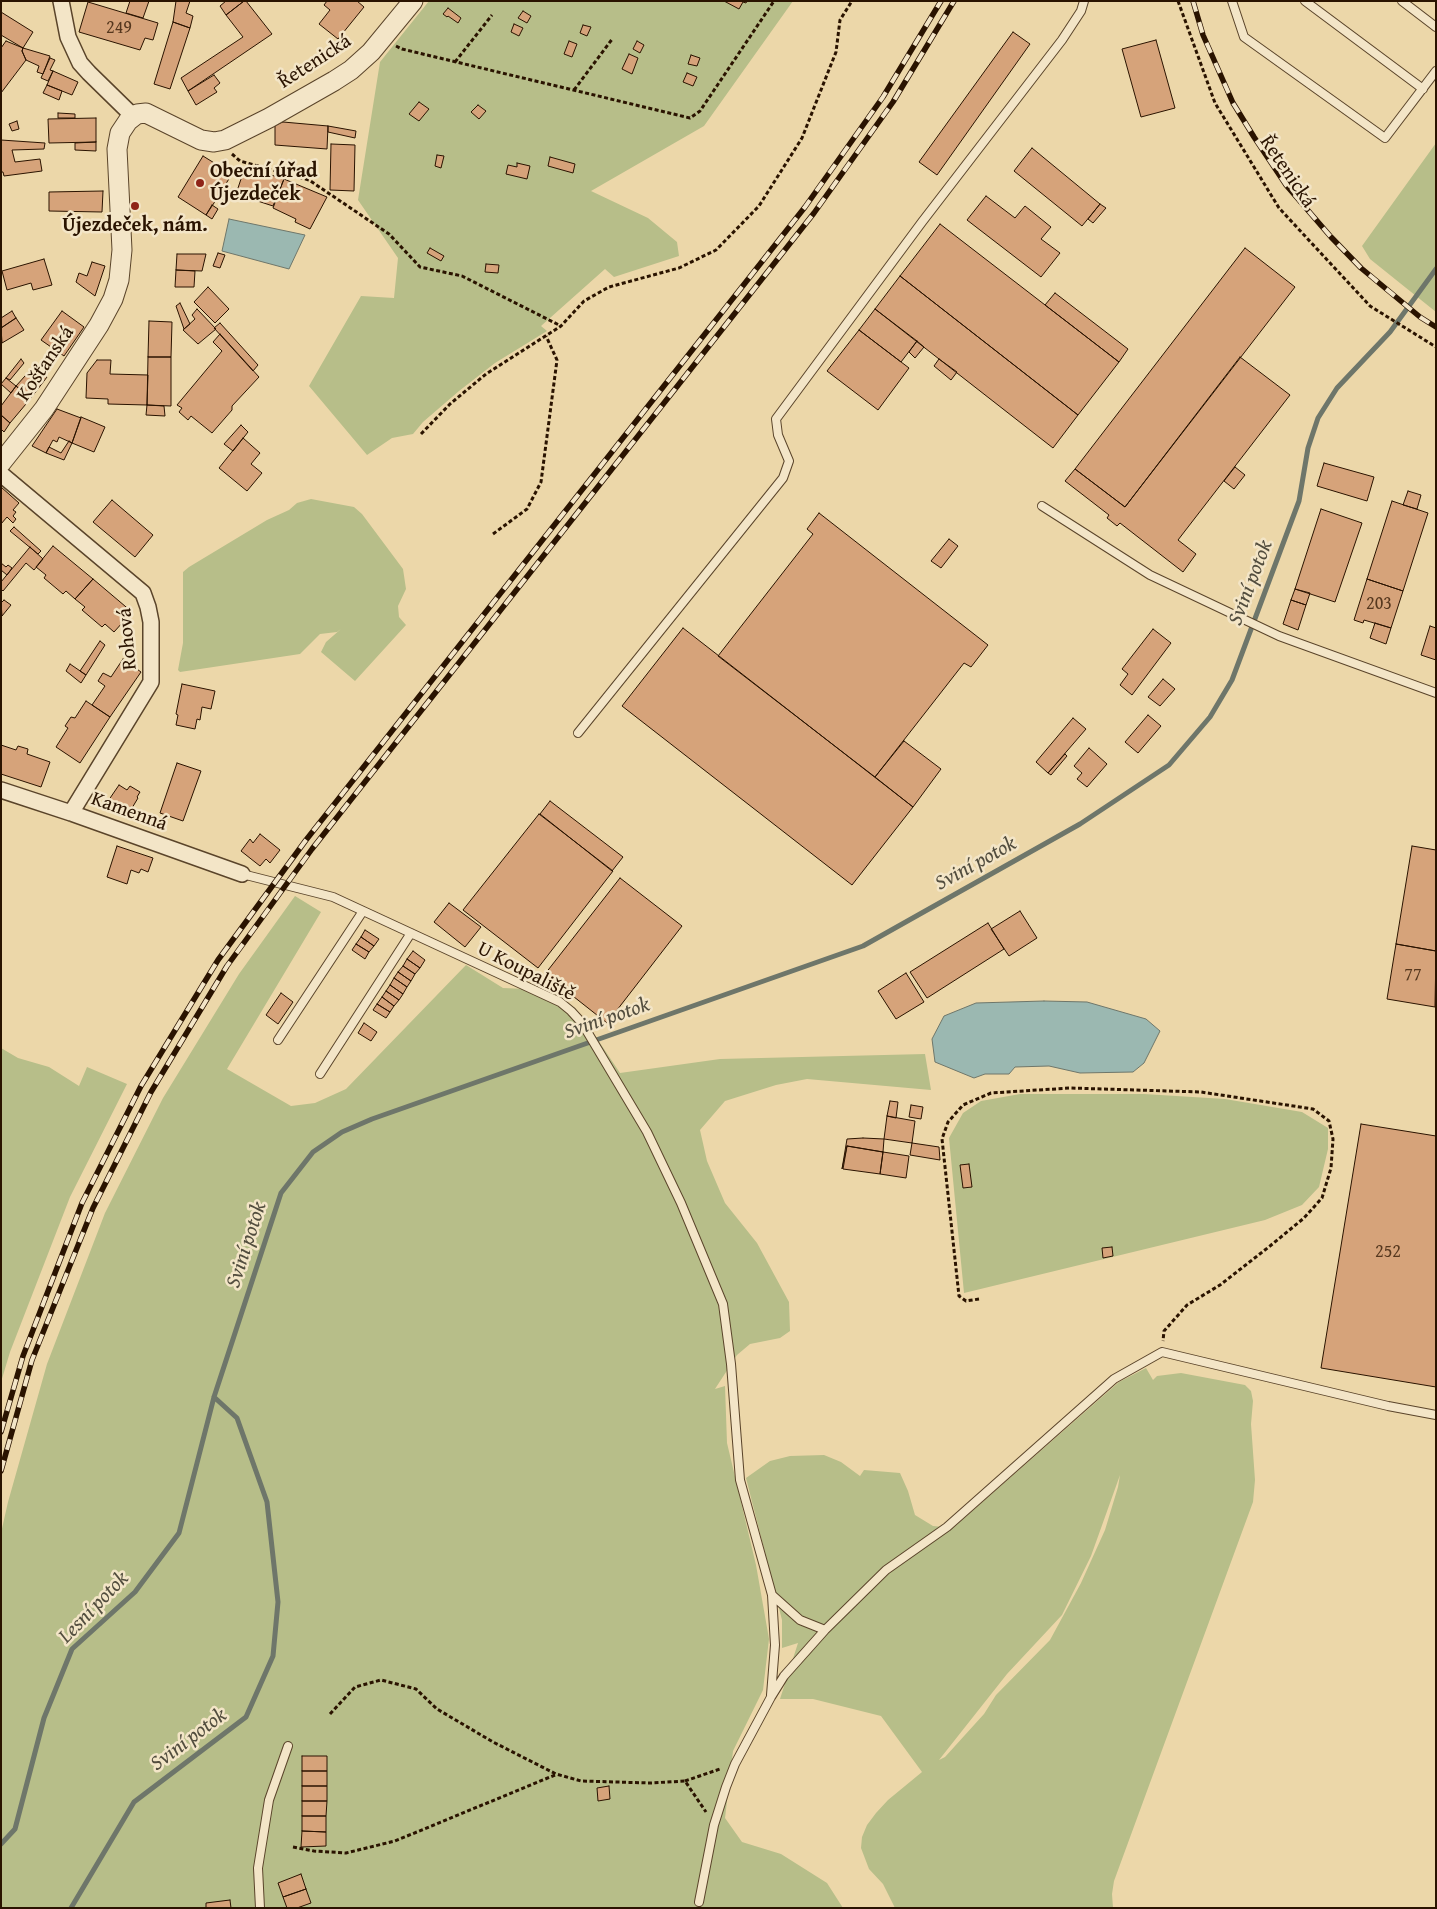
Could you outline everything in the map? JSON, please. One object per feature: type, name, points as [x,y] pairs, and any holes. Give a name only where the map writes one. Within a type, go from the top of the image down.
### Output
[{"type":"street","points":[[61,1],[68,37],[80,63],[133,116],[146,113],[201,140],[214,142],[225,140]]},
{"type":"street","name":"Řetenická","points":[[225,140],[334,81],[359,63],[413,1]]},
{"type":"street","name":"Košťanská","points":[[1,463],[44,409],[107,312],[116,288],[121,260],[117,148],[123,126],[133,116]]},
{"type":"street","name":"Rohová","points":[[1,474],[143,593],[148,607],[151,622],[152,682],[71,813]]},
{"type":"street","name":"Kamenná","points":[[1,790],[242,874]]},
{"type":"lane","points":[[578,733],[783,478],[789,461],[778,436],[776,419],[922,222],[1062,40],[1081,11],[1084,1]]},
{"type":"lane","points":[[1232,1],[1244,37],[1384,138],[1436,71]]},
{"type":"lane","points":[[1306,1],[1423,89]]},
{"type":"lane","points":[[1402,1],[1436,27]]},
{"type":"lane","points":[[1042,506],[1150,575],[1279,636],[1436,693]]},
{"type":"lane","name":"U Koupaliště","points":[[242,874],[333,897],[560,1002],[582,1023],[647,1132],[681,1203],[723,1304],[731,1364],[740,1480],[772,1595],[775,1645],[771,1697]]},
{"type":"lane","points":[[278,1040],[364,911]]},
{"type":"lane","points":[[320,1074],[411,933]]},
{"type":"lane","points":[[699,1902],[714,1825],[726,1787],[735,1764],[784,1676],[824,1630],[886,1570],[947,1527],[1114,1378],[1162,1352],[1388,1406],[1436,1415]]},
{"type":"lane","points":[[772,1595],[800,1620],[824,1630]]},
{"type":"lane","points":[[260,1908],[258,1868],[268,1800],[288,1746]]},
{"type":"path","points":[[382,38],[402,49],[690,118],[700,111],[774,1]]},
{"type":"path","points":[[421,434],[450,404],[486,374],[561,326],[584,301],[609,288],[679,268],[716,250],[758,206],[802,138],[836,52],[840,20],[852,1]]},
{"type":"path","name":"Řetenická","points":[[1178,1],[1215,103],[1279,208],[1370,306],[1436,347]]},
{"type":"path","points":[[455,62],[492,16]]},
{"type":"path","points":[[574,90],[612,38]]},
{"type":"path","points":[[225,140],[232,155],[240,161],[309,180],[389,234],[420,267],[462,276],[561,326]]},
{"type":"path","points":[[493,534],[527,509],[541,482],[557,360],[546,336]]},
{"type":"path","points":[[979,1299],[966,1301],[959,1296],[942,1140],[948,1122],[963,1105],[991,1093],[1070,1088],[1201,1092],[1313,1109],[1329,1121],[1333,1139],[1331,1168],[1322,1198],[1304,1218],[1270,1246],[1220,1285],[1187,1305],[1164,1331],[1162,1352]]},
{"type":"path","points":[[330,1714],[355,1687],[381,1680],[416,1689],[438,1709],[493,1742],[556,1774],[581,1781],[650,1783],[685,1781],[735,1764]]},
{"type":"path","points":[[293,1847],[314,1851],[346,1853],[395,1841],[556,1774]]},
{"type":"path","points":[[685,1781],[714,1825]]},
{"type":"green space","points":[[429,1],[793,1],[704,126],[591,191],[648,218],[677,242],[679,256],[614,277],[605,269],[541,326],[547,331],[495,363],[423,422],[413,434],[392,438],[367,455],[309,386],[361,296],[394,298],[398,258],[358,200],[380,62]]},
{"type":"green space","points":[[1436,143],[1436,312],[1370,259],[1362,246]]},
{"type":"green space","points":[[311,499],[354,507],[362,514],[403,569],[406,589],[398,606],[399,617],[406,625],[355,681],[321,652],[326,642],[341,629],[337,632],[320,634],[300,654],[180,672],[178,670],[183,643],[183,572],[267,520],[289,510],[297,503]]},
{"type":"green space","points":[[295,896],[321,912],[227,1069],[291,1106],[315,1103],[346,1089],[466,965],[503,988],[550,990],[575,1008],[620,1073],[720,1059],[925,1054],[931,1090],[807,1079],[776,1085],[725,1101],[700,1130],[707,1161],[725,1203],[757,1243],[789,1302],[790,1331],[780,1338],[750,1344],[737,1355],[715,1389],[725,1386],[727,1443],[756,1565],[769,1639],[763,1690],[733,1751],[725,1818],[742,1842],[781,1854],[827,1883],[843,1908],[1,1908],[1,1533],[47,1364],[105,1213],[163,1098],[239,974]]},
{"type":"green space","points":[[1,1048],[18,1058],[49,1067],[79,1086],[87,1067],[127,1084],[70,1197],[10,1352],[1,1382]]},
{"type":"green space","points":[[1020,1094],[1144,1094],[1225,1099],[1302,1112],[1328,1128],[1328,1149],[1319,1187],[1302,1205],[1265,1220],[964,1293],[949,1138],[963,1113],[981,1101]]},
{"type":"green space","points":[[1146,1368],[1153,1380],[1157,1376],[1181,1373],[1245,1385],[1251,1391],[1253,1401],[1251,1424],[1255,1480],[1253,1502],[1114,1881],[1112,1894],[1113,1908],[895,1908],[883,1884],[869,1869],[861,1848],[862,1837],[867,1825],[888,1800],[922,1772],[881,1716],[813,1699],[780,1699],[798,1643],[782,1648],[782,1620],[746,1478],[770,1461],[790,1456],[824,1455],[841,1462],[860,1476],[864,1470],[900,1473],[915,1515],[933,1526],[953,1528],[1119,1382]],"holes":[[[1120,1475],[1105,1530],[1081,1583],[1050,1640],[996,1695],[984,1714],[945,1757],[939,1760],[1007,1674],[1062,1615],[1091,1556]]]},
{"type":"water","points":[[229,219],[305,235],[289,269],[222,251]]},
{"type":"water","points":[[1087,1002],[1146,1019],[1160,1031],[1144,1063],[1133,1072],[1080,1073],[1049,1066],[1015,1067],[1009,1074],[985,1074],[974,1078],[935,1062],[932,1039],[944,1016],[976,1003]]},
{"type":"building","points":[[130,1],[149,1],[143,18],[126,13]]},
{"type":"building","points":[[176,1],[190,1],[186,13],[193,16],[190,28],[173,22]]},
{"type":"building","points":[[226,1],[244,1],[226,15],[220,6]]},
{"type":"building","points":[[246,1],[272,34],[188,91],[181,78],[243,37],[226,15]]},
{"type":"building","points":[[327,1],[357,1],[364,7],[338,39],[319,24],[330,10],[324,5]]},
{"type":"building","points":[[724,1],[747,1],[746,3],[743,2],[739,9]]},
{"type":"building","points":[[88,2],[158,23],[153,40],[145,38],[140,50],[79,32]]},
{"type":"building","points":[[448,8],[461,18],[458,23],[443,14]]},
{"type":"building","points":[[523,11],[531,16],[527,23],[518,18]]},
{"type":"building","points":[[1,12],[33,32],[23,48],[1,35]]},
{"type":"building","points":[[173,22],[190,28],[170,89],[154,84]]},
{"type":"building","points":[[514,24],[523,28],[519,36],[511,32]]},
{"type":"building","points":[[583,25],[591,27],[587,36],[580,33]]},
{"type":"building","points":[[1013,32],[1030,44],[937,175],[919,162]]},
{"type":"building","points":[[1156,40],[1175,108],[1141,117],[1122,49]]},
{"type":"building","points":[[6,41],[23,48],[22,51],[26,60],[1,93],[1,48]]},
{"type":"building","points":[[569,41],[577,44],[572,57],[564,54]]},
{"type":"building","points":[[637,41],[644,45],[640,53],[633,49]]},
{"type":"building","points":[[23,48],[50,56],[43,74],[37,72],[39,66],[26,60],[22,51]]},
{"type":"building","points":[[629,54],[638,58],[632,74],[622,69]]},
{"type":"building","points":[[691,55],[700,58],[697,66],[688,64]]},
{"type":"building","points":[[50,58],[55,60],[50,70],[53,71],[48,81],[41,78]]},
{"type":"building","points":[[53,71],[78,82],[72,95],[47,85]]},
{"type":"building","points":[[687,73],[697,77],[693,86],[683,82]]},
{"type":"building","points":[[214,75],[220,83],[214,88],[217,92],[196,105],[188,91]]},
{"type":"building","points":[[47,85],[62,91],[59,100],[43,93]]},
{"type":"building","points":[[419,102],[429,109],[419,121],[409,114]]},
{"type":"building","points":[[478,105],[486,111],[479,119],[471,112]]},
{"type":"building","points":[[58,113],[75,114],[75,118],[58,118]]},
{"type":"building","points":[[96,118],[96,142],[49,143],[48,119]]},
{"type":"building","points":[[17,121],[19,129],[12,131],[9,124]]},
{"type":"building","points":[[283,122],[328,126],[327,149],[275,145],[275,125]]},
{"type":"building","points":[[328,126],[356,131],[355,138],[328,132]]},
{"type":"building","points":[[1,140],[45,143],[44,149],[12,150],[15,162],[40,159],[42,171],[4,176],[3,172],[1,172]]},
{"type":"building","points":[[96,142],[96,151],[75,150],[75,143]]},
{"type":"building","points":[[331,144],[355,145],[354,191],[330,190]]},
{"type":"building","points":[[1032,148],[1100,204],[1082,226],[1014,171]]},
{"type":"building","points":[[437,155],[444,156],[441,168],[435,166]]},
{"type":"building","points":[[203,156],[232,174],[222,190],[227,193],[221,203],[216,200],[206,215],[178,197]]},
{"type":"building","points":[[550,157],[575,164],[573,173],[548,166]]},
{"type":"building","points":[[517,163],[530,166],[527,179],[506,174],[508,165],[517,167]]},
{"type":"building","points":[[245,167],[284,179],[273,206],[236,194]]},
{"type":"building","points":[[284,179],[327,197],[310,229],[295,222],[296,219],[273,208]]},
{"type":"building","points":[[103,191],[102,212],[49,211],[49,192]]},
{"type":"building","points":[[986,196],[1015,218],[1025,206],[1051,227],[1041,239],[1060,253],[1041,277],[967,220]]},
{"type":"building","points":[[1100,204],[1106,208],[1093,223],[1088,219]]},
{"type":"building","points":[[212,205],[218,209],[212,219],[206,215]]},
{"type":"building","points":[[940,224],[1119,362],[1078,415],[900,276]]},
{"type":"building","points":[[430,248],[444,256],[441,261],[427,253]]},
{"type":"building","points":[[1245,248],[1295,287],[1125,507],[1075,469]]},
{"type":"building","points":[[218,253],[225,255],[220,268],[213,266]]},
{"type":"building","points":[[177,254],[206,254],[202,271],[176,270]]},
{"type":"building","points":[[44,259],[52,285],[33,290],[31,283],[7,290],[2,271]]},
{"type":"building","points":[[92,262],[105,266],[95,296],[76,282],[79,273],[87,276]]},
{"type":"building","points":[[486,264],[499,265],[498,273],[485,272]]},
{"type":"building","points":[[176,270],[195,271],[194,287],[175,287]]},
{"type":"building","points":[[900,276],[1078,415],[1053,448],[875,309]]},
{"type":"building","points":[[208,287],[229,309],[215,323],[194,302]]},
{"type":"building","points":[[1055,293],[1128,349],[1119,362],[1045,305]]},
{"type":"building","points":[[180,303],[190,324],[184,329],[176,306]]},
{"type":"building","points":[[197,309],[216,329],[198,344],[183,330],[195,319],[192,315]]},
{"type":"building","points":[[875,309],[917,341],[901,362],[859,330]]},
{"type":"building","points":[[12,311],[16,318],[1,328],[1,318]]},
{"type":"building","points":[[62,311],[84,327],[64,356],[41,340]]},
{"type":"building","points":[[16,318],[24,330],[2,343],[1,328]]},
{"type":"building","points":[[149,321],[172,322],[171,357],[148,357]]},
{"type":"building","points":[[220,323],[258,365],[253,371],[214,328]]},
{"type":"building","points":[[859,330],[909,368],[878,410],[827,371]]},
{"type":"building","points":[[220,334],[259,377],[232,406],[232,410],[212,433],[191,416],[188,420],[179,412],[182,408],[177,405],[222,351],[213,342]]},
{"type":"building","points":[[917,341],[924,347],[915,358],[909,352]]},
{"type":"building","points":[[148,357],[171,357],[171,406],[147,405]]},
{"type":"building","points":[[1240,357],[1290,395],[1178,540],[1196,554],[1183,572],[1120,523],[1117,526],[1107,518],[1109,515],[1065,481],[1075,469],[1125,507]]},
{"type":"building","points":[[21,359],[24,363],[10,380],[6,378]]},
{"type":"building","points":[[939,359],[957,372],[951,380],[934,366]]},
{"type":"building","points":[[97,360],[111,360],[110,374],[148,375],[147,405],[108,404],[108,399],[86,398],[87,373]]},
{"type":"building","points":[[34,366],[47,377],[31,398],[16,386]]},
{"type":"building","points":[[6,378],[16,386],[11,393],[1,384]]},
{"type":"building","points":[[16,386],[31,398],[10,423],[1,415],[1,406]]},
{"type":"building","points":[[147,405],[164,406],[165,416],[146,415]]},
{"type":"building","points":[[57,409],[81,418],[72,443],[59,437],[57,442],[53,440],[46,453],[32,446]]},
{"type":"building","points":[[1,415],[10,423],[4,432],[1,429]]},
{"type":"building","points":[[81,417],[105,427],[94,452],[72,443]]},
{"type":"building","points":[[241,425],[248,432],[233,451],[224,444]]},
{"type":"building","points":[[243,438],[260,453],[251,464],[262,473],[247,491],[219,468]]},
{"type":"building","points":[[69,441],[72,443],[64,460],[46,453],[49,447],[61,453]]},
{"type":"building","points":[[1324,463],[1374,477],[1367,501],[1317,486]]},
{"type":"building","points":[[1235,467],[1245,475],[1234,489],[1224,481]]},
{"type":"building","points":[[1,487],[19,503],[13,510],[16,512],[13,516],[16,519],[13,523],[7,517],[1,524]]},
{"type":"building","points":[[1408,491],[1421,495],[1417,509],[1403,505]]},
{"type":"building","points":[[112,500],[153,535],[135,557],[93,522]]},
{"type":"building","points":[[1392,501],[1428,513],[1403,591],[1367,579]]},
{"type":"building","points":[[1321,509],[1362,523],[1335,602],[1295,589]]},
{"type":"building","points":[[819,513],[988,645],[971,667],[964,663],[875,777],[718,656],[813,534],[807,529]]},
{"type":"building","points":[[14,527],[41,551],[38,554],[10,531]]},
{"type":"building","points":[[949,539],[958,546],[941,568],[931,561]]},
{"type":"building","points":[[53,546],[93,579],[75,599],[66,591],[63,594],[44,578],[46,575],[36,567]]},
{"type":"building","points":[[30,547],[43,559],[34,570],[26,563],[3,591],[1,589],[1,582]]},
{"type":"building","points":[[1,563],[6,567],[8,565],[12,568],[7,575],[1,570]]},
{"type":"building","points":[[93,579],[132,612],[114,632],[105,624],[102,627],[82,610],[85,607],[75,599]]},
{"type":"building","points":[[1367,579],[1403,591],[1391,628],[1364,620],[1363,623],[1354,620]]},
{"type":"building","points":[[1295,589],[1310,593],[1306,605],[1291,600]]},
{"type":"building","points":[[4,600],[11,605],[2,616],[1,603]]},
{"type":"building","points":[[1291,600],[1306,605],[1298,630],[1283,624]]},
{"type":"building","points":[[1375,623],[1391,628],[1386,644],[1370,638]]},
{"type":"building","points":[[1430,626],[1436,628],[1436,660],[1421,655]]},
{"type":"building","points":[[683,628],[913,807],[852,885],[622,706]]},
{"type":"building","points":[[1153,629],[1171,643],[1132,695],[1120,685],[1128,674],[1122,669]]},
{"type":"building","points":[[100,641],[105,645],[86,675],[80,671]]},
{"type":"building","points":[[123,659],[141,672],[110,717],[92,705],[105,686],[98,681],[103,673],[111,677]]},
{"type":"building","points":[[70,664],[86,675],[81,683],[66,671]]},
{"type":"building","points":[[1163,679],[1175,689],[1160,706],[1148,697]]},
{"type":"building","points":[[182,684],[215,691],[211,709],[202,707],[200,720],[197,719],[195,729],[176,725],[178,715],[176,714]]},
{"type":"building","points":[[86,701],[110,717],[80,763],[56,747],[68,728],[65,726],[71,717],[75,718]]},
{"type":"building","points":[[1148,715],[1161,726],[1138,753],[1125,742]]},
{"type":"building","points":[[1073,718],[1086,729],[1048,773],[1036,762]]},
{"type":"building","points":[[904,741],[941,769],[913,807],[875,777]]},
{"type":"building","points":[[1,745],[16,750],[18,746],[28,749],[27,754],[50,762],[41,787],[1,774]]},
{"type":"building","points":[[1089,748],[1107,764],[1087,787],[1077,779],[1082,773],[1074,766]]},
{"type":"building","points":[[1065,754],[1067,756],[1051,775],[1048,773]]},
{"type":"building","points":[[177,763],[201,771],[183,821],[160,813]]},
{"type":"building","points":[[119,785],[127,790],[130,786],[140,792],[132,808],[130,807],[124,816],[106,804]]},
{"type":"building","points":[[550,801],[623,857],[612,871],[540,814]]},
{"type":"building","points":[[539,814],[613,871],[538,968],[463,910]]},
{"type":"building","points":[[260,834],[280,850],[270,863],[266,859],[260,866],[241,851],[250,839],[253,843]]},
{"type":"building","points":[[117,846],[153,858],[148,872],[141,869],[139,873],[131,870],[127,884],[107,877]]},
{"type":"building","points":[[1412,846],[1436,850],[1436,951],[1396,944]]},
{"type":"building","points":[[620,878],[682,926],[607,1023],[545,974]]},
{"type":"building","points":[[449,903],[481,927],[465,947],[434,922]]},
{"type":"building","points":[[1020,911],[1037,938],[1009,956],[991,929]]},
{"type":"building","points":[[988,923],[1004,949],[927,998],[910,972]]},
{"type":"building","points":[[365,930],[379,939],[374,946],[361,937]]},
{"type":"building","points":[[361,937],[374,946],[369,952],[356,944]]},
{"type":"building","points":[[356,944],[369,952],[365,959],[352,950]]},
{"type":"building","points":[[1396,944],[1436,951],[1435,1007],[1387,999]]},
{"type":"building","points":[[413,951],[425,960],[420,968],[407,959]]},
{"type":"building","points":[[407,959],[420,968],[415,974],[403,966]]},
{"type":"building","points":[[403,966],[415,974],[411,981],[398,972]]},
{"type":"building","points":[[398,972],[411,981],[407,987],[394,978]]},
{"type":"building","points":[[906,973],[924,1002],[896,1019],[878,991]]},
{"type":"building","points":[[394,978],[407,987],[403,994],[390,985]]},
{"type":"building","points":[[390,985],[403,994],[399,1000],[386,991]]},
{"type":"building","points":[[386,991],[399,1000],[394,1006],[382,997]]},
{"type":"building","points":[[281,993],[293,1002],[278,1024],[266,1015]]},
{"type":"building","points":[[382,997],[394,1006],[390,1012],[377,1004]]},
{"type":"building","points":[[377,1004],[390,1012],[386,1018],[373,1010]]},
{"type":"building","points":[[364,1023],[377,1032],[371,1041],[358,1033]]},
{"type":"building","points":[[890,1101],[898,1102],[896,1118],[887,1116]]},
{"type":"building","points":[[911,1105],[923,1107],[921,1119],[909,1117]]},
{"type":"building","points":[[887,1116],[915,1121],[912,1143],[884,1139]]},
{"type":"building","points":[[1361,1124],[1436,1136],[1436,1387],[1321,1368]]},
{"type":"building","points":[[847,1139],[884,1139],[883,1152],[847,1146],[842,1169]]},
{"type":"building","points":[[912,1143],[939,1147],[940,1160],[910,1155]]},
{"type":"building","points":[[847,1146],[883,1152],[880,1174],[843,1169]]},
{"type":"building","points":[[883,1152],[909,1156],[906,1178],[880,1174]]},
{"type":"building","points":[[969,1164],[972,1187],[963,1188],[960,1165]]},
{"type":"building","points":[[1112,1247],[1113,1256],[1103,1258],[1102,1248]]},
{"type":"building","points":[[302,1756],[327,1756],[327,1771],[302,1771]]},
{"type":"building","points":[[302,1771],[327,1771],[327,1786],[302,1786]]},
{"type":"building","points":[[302,1786],[327,1786],[327,1801],[302,1801]]},
{"type":"building","points":[[609,1786],[610,1799],[598,1801],[597,1788]]},
{"type":"building","points":[[302,1801],[327,1801],[326,1816],[302,1816]]},
{"type":"building","points":[[302,1816],[326,1816],[326,1832],[302,1831]]},
{"type":"building","points":[[302,1831],[326,1832],[326,1846],[301,1847]]},
{"type":"building","points":[[301,1874],[306,1889],[283,1897],[278,1883]]},
{"type":"building","points":[[306,1889],[311,1903],[297,1908],[287,1908],[283,1897]]},
{"type":"building","points":[[230,1900],[231,1908],[206,1908],[206,1903]]},
{"type":"waterway","name":"Sviní potok","points":[[1,1844],[15,1829],[44,1718],[72,1649],[135,1592],[179,1533],[214,1397],[281,1193],[313,1152],[342,1132],[372,1119],[863,946],[1080,824],[1169,765],[1210,717],[1232,680],[1299,501],[1308,448],[1318,418],[1337,388],[1390,332],[1436,269]]},
{"type":"waterway","name":"Sviní potok","points":[[71,1908],[134,1802],[246,1717],[273,1656],[278,1602],[267,1502],[237,1418],[214,1397]]},
{"type":"railway","points":[[1,1432],[23,1356],[82,1203],[141,1086],[218,960],[306,840],[805,207],[883,97],[941,1]]},
{"type":"railway","points":[[1,1471],[32,1360],[93,1208],[151,1092],[227,966],[312,849],[814,213],[893,102],[954,1]]},
{"type":"railway","points":[[1193,1],[1203,35],[1233,103],[1286,185],[1361,268],[1420,317],[1436,327]]},
{"type":"place","name":"Obecní úřad Újezdeček","points":[[200,183]]},
{"type":"place","name":"Újezdeček, nám.","points":[[135,206]]},
{"type":"water label","name":"Lesní potok","points":[[94,1608]]}]
